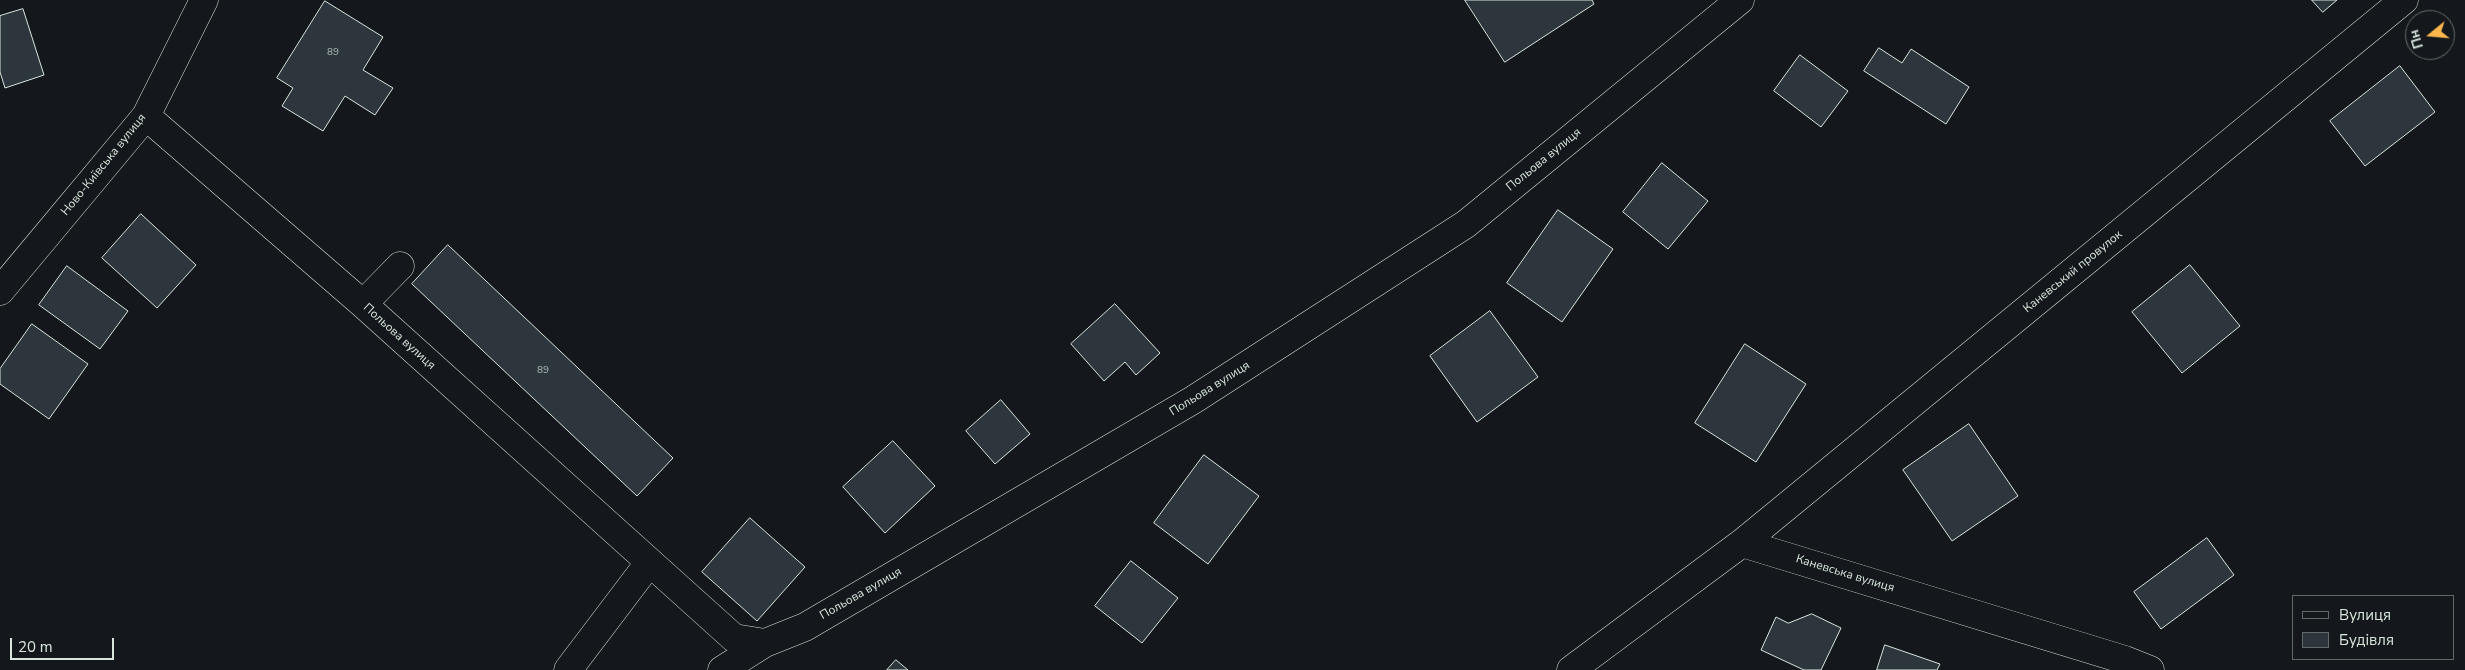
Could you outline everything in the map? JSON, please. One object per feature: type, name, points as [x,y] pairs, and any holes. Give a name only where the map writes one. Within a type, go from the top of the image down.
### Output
[{"type":"street","name":"Ново-Київська вулиця","points":[[0,291],[146,116],[204,0]]},
{"type":"street","name":"Польова вулиця","points":[[146,116],[363,304],[734,638],[765,643],[805,627],[1193,400],[1466,224],[1740,0]]},
{"type":"street","name":"Каневський провулок","points":[[1742,543],[2404,0]]},
{"type":"street","points":[[363,304],[400,266]]},
{"type":"street","points":[[1571,670],[1742,543]]},
{"type":"street","name":"Каневська вулиця","points":[[1742,543],[2125,660],[2150,670]]},
{"type":"street","points":[[568,670],[649,563]]},
{"type":"street","points":[[722,670],[765,643]]},
{"type":"building","points":[[1465,0],[1592,0],[1594,4],[1505,62]]},
{"type":"building","points":[[2312,0],[2337,0],[2323,12]]},
{"type":"building","points":[[325,1],[383,37],[363,70],[393,88],[375,115],[345,96],[323,131],[282,106],[293,88],[277,78]]},
{"type":"building","points":[[23,9],[44,75],[5,88],[0,72],[0,16]]},
{"type":"building","points":[[1879,48],[1902,63],[1911,49],[1969,87],[1946,124],[1864,71]]},
{"type":"building","points":[[1800,55],[1848,91],[1821,127],[1774,91]]},
{"type":"building","points":[[2400,66],[2435,112],[2365,166],[2330,121]]},
{"type":"building","points":[[1662,163],[1708,201],[1668,249],[1623,212]]},
{"type":"building","points":[[1558,210],[1613,249],[1562,322],[1507,283]]},
{"type":"building","points":[[141,214],[196,265],[157,308],[102,258]]},
{"type":"building","points":[[448,245],[673,458],[637,496],[412,284]]},
{"type":"building","points":[[2190,265],[2240,326],[2182,373],[2132,312]]},
{"type":"building","points":[[67,266],[128,311],[100,349],[39,305]]},
{"type":"building","points":[[1115,304],[1160,353],[1136,375],[1125,362],[1104,381],[1071,344]]},
{"type":"building","points":[[1490,311],[1538,377],[1477,422],[1430,356]]},
{"type":"building","points":[[32,324],[88,364],[49,419],[0,384],[0,369]]},
{"type":"building","points":[[1745,344],[1806,384],[1756,462],[1695,423]]},
{"type":"building","points":[[1001,400],[1030,434],[995,464],[966,431]]},
{"type":"building","points":[[1969,424],[2018,496],[1952,541],[1903,470]]},
{"type":"building","points":[[893,441],[935,486],[885,533],[843,487]]},
{"type":"building","points":[[1204,455],[1259,496],[1208,564],[1154,523]]},
{"type":"building","points":[[750,518],[805,567],[757,621],[702,572]]},
{"type":"building","points":[[2207,538],[2234,575],[2161,629],[2134,592]]},
{"type":"building","points":[[1131,561],[1178,598],[1142,643],[1095,606]]},
{"type":"building","points":[[1812,614],[1841,628],[1821,670],[1804,670],[1761,650],[1776,617],[1788,623]]},
{"type":"building","points":[[1885,645],[1940,664],[1937,670],[1877,670]]},
{"type":"building","points":[[896,660],[908,670],[887,670]]}]
